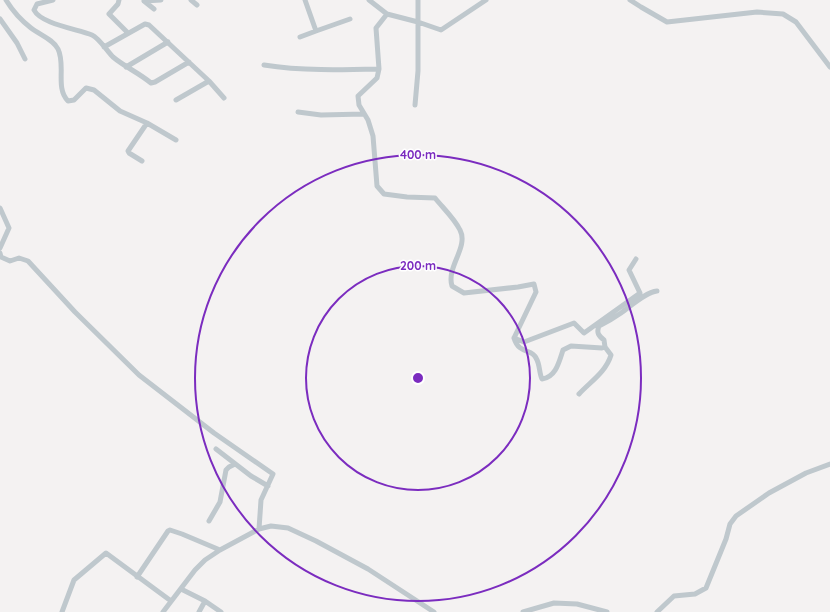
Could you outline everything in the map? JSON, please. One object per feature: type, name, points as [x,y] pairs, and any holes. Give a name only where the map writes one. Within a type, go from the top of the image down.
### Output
[{"type":"street","points":[[6,0],[30,27],[54,43],[61,57],[61,83],[65,98],[68,100],[74,100],[86,88],[94,90],[120,111],[147,123],[176,140]]},
{"type":"street","points":[[53,0],[37,4],[34,10],[45,20],[94,36],[126,67],[143,76],[152,83],[189,62]]},
{"type":"street","points":[[119,0],[118,4],[109,14],[128,33]]},
{"type":"street","points":[[144,0],[161,0]]},
{"type":"street","points":[[144,0],[154,9]]},
{"type":"street","points":[[191,0],[197,5]]},
{"type":"street","points":[[306,0],[316,31]]},
{"type":"street","points":[[369,0],[387,14],[441,30],[486,0]]},
{"type":"street","points":[[415,105],[418,71],[418,0]]},
{"type":"street","points":[[630,0],[638,2],[667,22],[757,12],[783,14],[796,22],[830,67]]},
{"type":"street","points":[[387,14],[376,28],[377,78],[358,96],[359,105],[373,136],[377,186],[384,194],[435,198],[460,231],[462,244],[450,280],[452,286],[464,293],[518,288],[534,284],[536,292],[514,338],[516,345],[523,350],[532,353],[536,357],[539,374],[542,379],[548,378],[556,369],[563,350],[570,346],[605,347]]},
{"type":"street","points":[[0,19],[17,43],[25,59]]},
{"type":"street","points":[[300,37],[350,19]]},
{"type":"street","points":[[104,47],[145,24],[149,25],[209,81],[224,98]]},
{"type":"street","points":[[126,67],[168,42]]},
{"type":"street","points":[[264,64],[296,69],[378,69]]},
{"type":"street","points":[[176,100],[209,81]]},
{"type":"street","points":[[298,112],[321,115],[364,114]]},
{"type":"street","points":[[142,161],[128,151],[147,123]]},
{"type":"street","points":[[0,208],[9,228],[0,248]]},
{"type":"street","points":[[0,252],[1,257],[10,261],[19,258],[28,261],[75,312],[139,375],[214,432],[273,474],[262,500],[259,529]]},
{"type":"street","points":[[514,338],[524,342],[574,323],[584,333],[640,293],[629,270],[636,259]]},
{"type":"street","points":[[579,394],[602,372],[609,362],[611,355],[605,347],[604,340],[599,335],[597,330],[599,326],[611,320],[639,300],[654,291],[657,291]]},
{"type":"street","points":[[216,449],[251,476],[268,486]]},
{"type":"street","points":[[209,521],[220,502],[228,458]]},
{"type":"street","points":[[226,470],[235,464]]},
{"type":"street","points":[[657,612],[674,596],[695,594],[706,588],[726,539],[730,524],[736,516],[799,476],[830,464]]},
{"type":"street","points":[[163,612],[200,564],[220,550],[259,529],[271,526],[288,528],[316,541],[368,570],[434,612]]},
{"type":"street","points":[[137,577],[170,530],[220,550]]},
{"type":"street","points":[[62,612],[74,580],[106,553],[171,601]]},
{"type":"street","points":[[181,589],[205,601],[220,612]]},
{"type":"street","points":[[199,612],[205,601]]},
{"type":"street","points":[[523,612],[554,603],[577,604],[607,612]]}]
